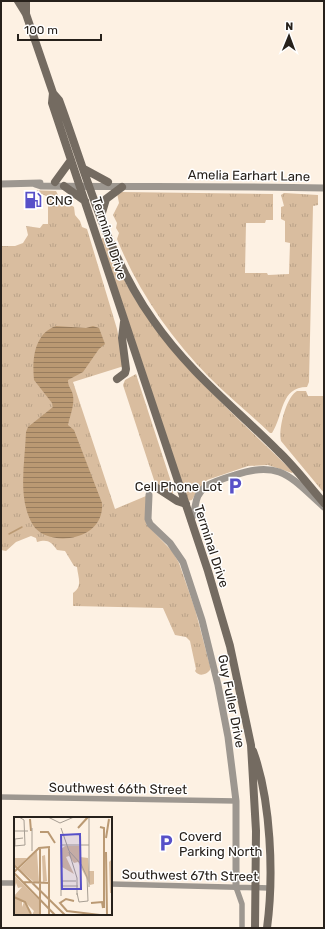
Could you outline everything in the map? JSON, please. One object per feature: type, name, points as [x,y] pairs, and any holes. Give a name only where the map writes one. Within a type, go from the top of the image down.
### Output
[{"type":"main road","name":"Terminal Drive","points":[[18,1],[26,14],[52,92],[52,103],[186,504],[228,640],[252,745],[256,837],[255,928]]},
{"type":"main road","name":"Terminal Drive","points":[[26,1],[26,14]]},
{"type":"main road","name":"Terminal Drive","points":[[52,92],[60,100],[101,216],[129,283],[165,336],[204,382],[280,452],[324,504]]},
{"type":"main road","points":[[55,182],[71,160]]},
{"type":"main road","points":[[84,169],[108,182]]},
{"type":"main road","points":[[64,186],[85,201]]},
{"type":"main road","points":[[101,216],[106,199],[122,187]]},
{"type":"main road","points":[[117,379],[125,373],[126,369],[122,338],[124,319]]},
{"type":"main road","points":[[154,486],[177,501],[186,504]]},
{"type":"main road","points":[[252,745],[260,768],[267,811],[269,888],[267,928]]},
{"type":"street","name":"Amelia Earhart Lane","points":[[1,184],[36,184],[55,182],[122,187],[162,188],[174,186],[324,188]]},
{"type":"street","name":"Amelia Earhart Lane","points":[[90,184],[108,182],[162,183],[174,186]]},
{"type":"street","name":"Amelia Earhart Lane","points":[[36,184],[41,186],[80,184]]},
{"type":"street","points":[[191,520],[195,512],[195,500],[201,491],[212,483],[253,469],[269,468],[290,477],[324,507]]},
{"type":"street","name":"Guy Fuller Drive","points":[[149,495],[148,519],[159,534],[170,543],[183,562],[202,620],[219,692],[228,737],[236,801],[236,887],[242,904],[242,928]]},
{"type":"street","name":"Southwest 66th Street","points":[[1,797],[236,801]]},
{"type":"street","points":[[1,883],[14,883]]},
{"type":"street","name":"Southwest 67th Street","points":[[112,884],[269,888]]},
{"type":"green space","points":[[27,190],[56,191],[60,199],[74,207],[75,215],[80,221],[82,227],[87,229],[117,329],[124,366],[73,382],[115,509],[146,496],[146,524],[172,551],[179,563],[195,609],[210,666],[210,670],[205,674],[200,675],[195,671],[196,669],[190,641],[186,637],[175,635],[163,608],[73,606],[73,593],[78,588],[79,578],[77,567],[74,566],[65,551],[57,550],[48,542],[37,542],[36,538],[31,536],[16,542],[6,551],[1,550],[1,246],[15,246],[23,243],[28,235],[26,226],[40,228],[43,224],[48,224],[48,197],[42,194],[26,195],[25,192]]},
{"type":"green space","points":[[117,193],[273,194],[273,220],[266,220],[265,223],[246,223],[245,273],[267,273],[268,275],[289,274],[290,243],[285,242],[285,221],[281,219],[281,207],[284,206],[281,195],[284,193],[318,195],[318,205],[313,206],[309,382],[307,387],[298,388],[287,397],[272,433],[270,433],[224,392],[195,362],[168,329],[145,295],[125,258],[117,239],[119,233],[116,228],[117,223],[113,215],[119,203]]},
{"type":"green space","points":[[103,238],[108,242],[128,287],[144,313],[163,338],[204,385],[293,472],[292,473],[268,465],[248,466],[207,480],[192,500],[188,501],[101,239]]},
{"type":"green space","points":[[136,374],[174,491],[172,494],[155,483],[123,385],[125,380]]},
{"type":"green space","points":[[297,391],[306,391],[308,396],[324,396],[324,493],[281,441],[280,436],[282,422],[286,407],[293,394]]},
{"type":"shaded area","points":[[56,326],[86,328],[93,326],[99,328],[105,344],[99,349],[83,372],[68,380],[73,400],[68,425],[74,430],[102,503],[100,516],[94,526],[85,533],[74,537],[62,538],[50,537],[40,532],[33,525],[28,515],[23,492],[26,432],[28,427],[53,407],[52,403],[34,380],[34,356],[39,341],[43,335]]},
{"type":"waterway","points":[[9,534],[22,527]]},
{"type":"place","name":"CNG","points":[[33,200]]},
{"type":"place","name":"Cell Phone Lot","points":[[235,486]]},
{"type":"place","name":"Coverd Parking North","points":[[166,843]]}]
